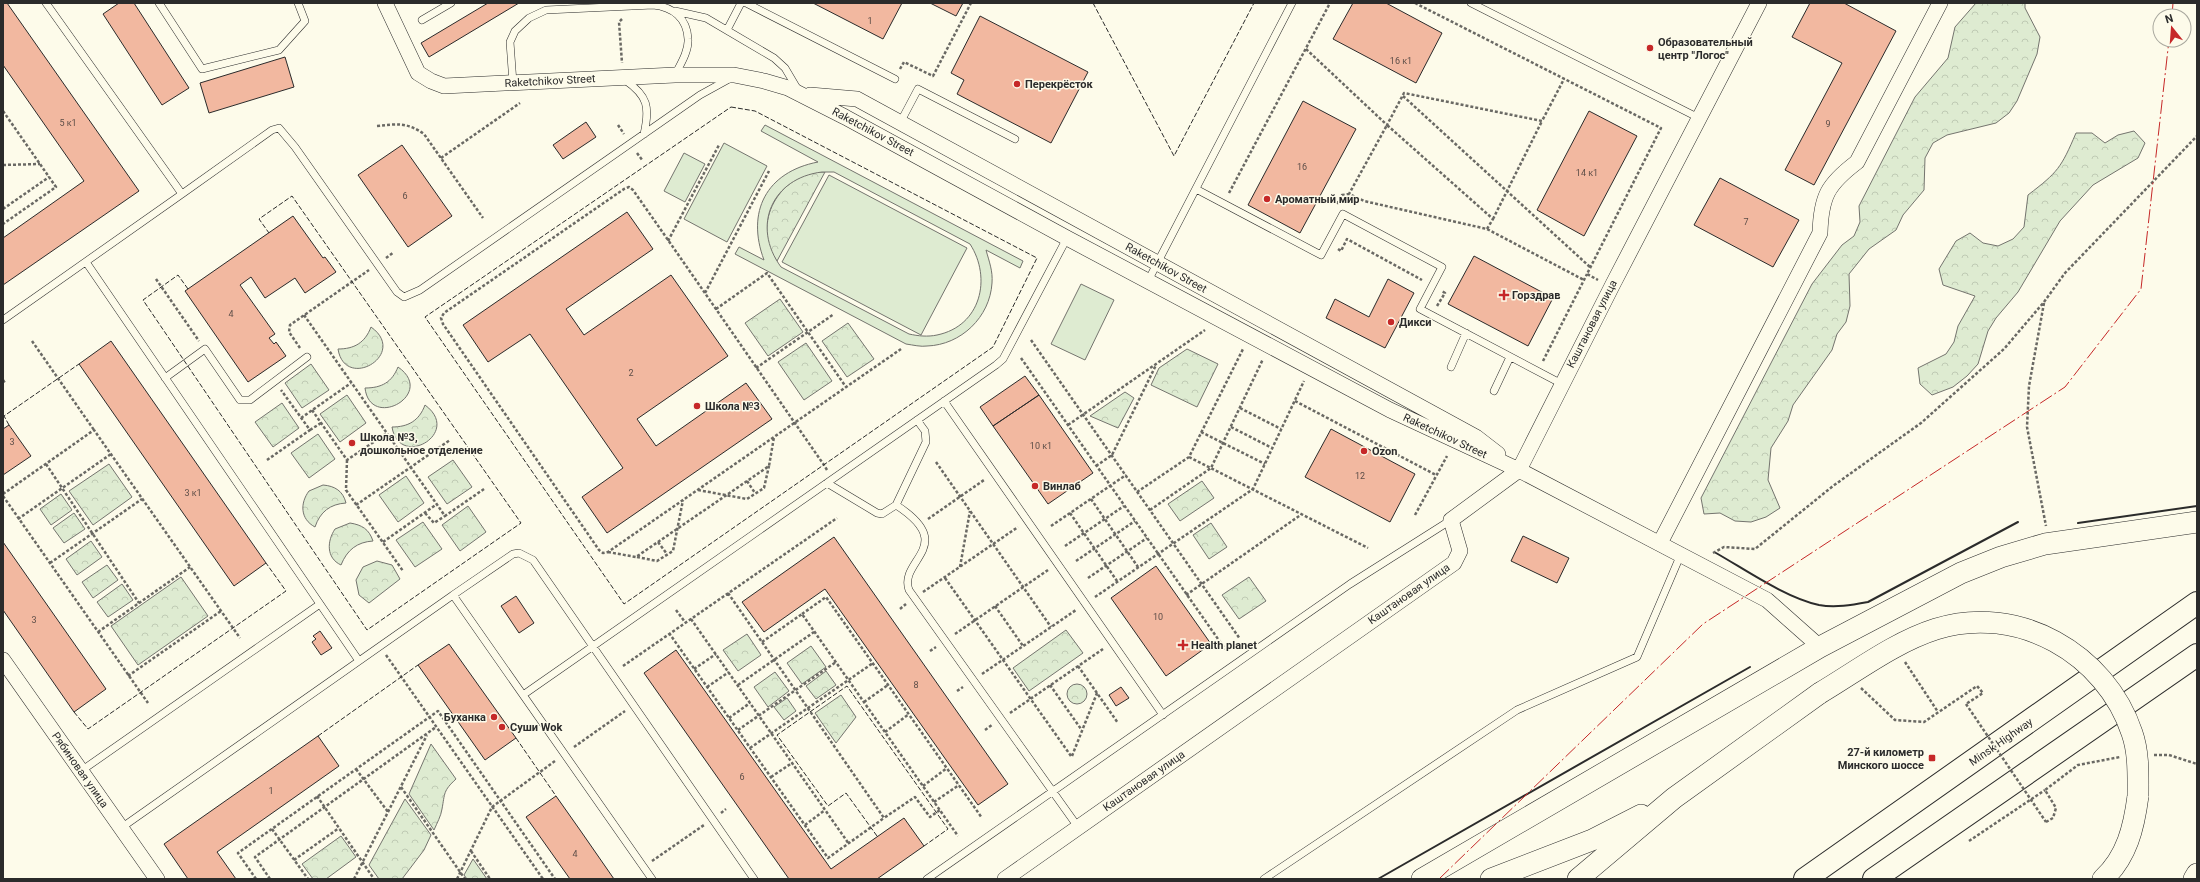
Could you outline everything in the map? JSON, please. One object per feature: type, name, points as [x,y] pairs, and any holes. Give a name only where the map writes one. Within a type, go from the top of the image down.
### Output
[{"type":"highway","name":"Minsk Highway","points":[[1805,879],[2197,603]]},
{"type":"highway","points":[[1874,879],[2197,655]]},
{"type":"main road","points":[[1422,879],[1820,647],[1961,573],[2001,557],[2045,544],[2197,522]]},
{"type":"main road","points":[[1578,879],[1674,798],[1820,694],[1909,640],[1937,629],[1967,623],[1998,623],[2028,629],[2057,641],[2082,658],[2104,680],[2116,699],[2132,734],[2138,764],[2138,796],[2134,826],[2125,850],[2110,872],[2103,879]]},
{"type":"main road","points":[[1492,879],[1592,840],[1674,798]]},
{"type":"main road","points":[[2194,879],[2197,874]]},
{"type":"street","name":"Raketchikov Street","points":[[385,3],[418,73],[431,81],[444,86],[622,77],[734,75],[764,81],[801,94],[1390,410],[1519,470],[1766,600],[1820,647]]},
{"type":"street","name":"Каштановая улица","points":[[1005,879],[1454,563],[1460,550],[1458,537],[1451,520],[1519,470],[1611,287],[1759,3]]},
{"type":"street","points":[[1660,543],[1820,233],[1821,211],[1826,193],[1838,176],[1857,162],[1940,3]]},
{"type":"street","name":"Raketchikov Street","points":[[801,94],[857,100],[1476,437],[1519,470]]},
{"type":"street","name":"Рябиновая улица","points":[[3,660],[157,879]]},
{"type":"lane","points":[[46,3],[182,194]]},
{"type":"lane","points":[[159,3],[202,69],[279,50],[305,21],[298,3]]},
{"type":"lane","points":[[422,20],[451,3]]},
{"type":"lane","points":[[727,30],[741,3]]},
{"type":"lane","points":[[746,3],[895,79]]},
{"type":"lane","points":[[1148,281],[1292,3]]},
{"type":"lane","points":[[1471,3],[1699,118]]},
{"type":"lane","points":[[513,83],[510,42],[515,31],[529,18],[546,10],[653,5],[664,6],[675,11],[706,18],[727,30],[780,62],[801,94]]},
{"type":"lane","points":[[675,11],[684,26],[688,40],[684,58],[675,75]]},
{"type":"lane","points":[[3,320],[272,130],[279,128],[292,142],[397,292],[404,297],[420,290],[700,95],[734,75]]},
{"type":"lane","points":[[622,77],[642,94],[646,104],[648,118],[644,134]]},
{"type":"lane","points":[[900,123],[918,89],[1015,139]]},
{"type":"lane","points":[[1196,189],[1321,255],[1343,214],[1442,267],[1420,309],[1562,384]]},
{"type":"lane","points":[[523,695],[1002,359],[1067,238]]},
{"type":"lane","points":[[86,262],[359,661]]},
{"type":"lane","points":[[1451,367],[1466,333]]},
{"type":"lane","points":[[166,378],[205,349],[240,400],[250,400],[307,358]]},
{"type":"lane","points":[[1494,391],[1510,357]]},
{"type":"lane","points":[[944,401],[1163,714]]},
{"type":"lane","points":[[827,483],[877,513],[882,514],[896,505],[926,442],[925,431],[917,420]]},
{"type":"lane","points":[[896,505],[906,512],[919,525],[926,544],[922,554],[908,575],[906,583],[945,641],[1078,827]]},
{"type":"lane","points":[[927,879],[1350,584],[1451,520]]},
{"type":"lane","points":[[121,828],[506,558],[519,553],[526,555],[533,560],[754,879]]},
{"type":"lane","points":[[1264,879],[1517,710],[1637,657],[1681,554]]},
{"type":"lane","points":[[453,595],[652,879]]},
{"type":"lane","points":[[81,771],[320,604]]},
{"type":"path","points":[[895,79],[904,62],[933,76],[971,3]]},
{"type":"path","points":[[1224,204],[1330,3]]},
{"type":"path","points":[[1415,3],[1661,128],[1587,274],[1611,287]]},
{"type":"path","points":[[614,64],[622,63],[619,22],[623,16]]},
{"type":"path","points":[[1306,49],[1493,220]]},
{"type":"path","points":[[1487,229],[1493,220],[1564,79]]},
{"type":"path","points":[[1542,121],[1404,93],[1350,194],[1364,201],[1487,229],[1584,280]]},
{"type":"path","points":[[1403,96],[1590,267]]},
{"type":"path","points":[[441,158],[520,103]]},
{"type":"path","points":[[3,111],[56,187],[3,224]]},
{"type":"path","points":[[3,120],[8,117]]},
{"type":"path","points":[[377,126],[399,124],[413,127],[424,134],[483,218]]},
{"type":"path","points":[[1706,556],[1724,547],[1755,549],[1833,486],[1922,423],[2004,349],[2044,302],[2065,273],[2197,136]]},
{"type":"path","points":[[668,241],[719,145]]},
{"type":"path","points":[[3,164],[40,164]]},
{"type":"path","points":[[704,293],[769,171]]},
{"type":"path","points":[[3,208],[49,176]]},
{"type":"path","points":[[683,500],[673,550],[657,561],[608,552],[603,553],[599,550],[447,331],[440,318],[444,313],[629,187],[633,190],[824,465]]},
{"type":"path","points":[[716,309],[767,273],[846,387]]},
{"type":"path","points":[[156,279],[205,349]]},
{"type":"path","points":[[307,358],[288,328],[304,315],[352,282]]},
{"type":"path","points":[[2044,302],[2029,386],[2027,427],[2046,529]]},
{"type":"path","points":[[756,368],[834,314]]},
{"type":"path","points":[[304,315],[445,516]]},
{"type":"path","points":[[1068,425],[1210,326]]},
{"type":"path","points":[[1031,340],[1240,639]]},
{"type":"path","points":[[32,341],[240,638]]},
{"type":"path","points":[[1137,492],[1189,456],[1245,346]]},
{"type":"path","points":[[608,552],[902,349]]},
{"type":"path","points":[[1150,510],[1211,468],[1264,356]]},
{"type":"path","points":[[1021,358],[1224,649]]},
{"type":"path","points":[[1096,466],[1112,455],[1157,363]]},
{"type":"path","points":[[957,691],[1252,489],[1306,378]]},
{"type":"path","points":[[275,381],[310,430]]},
{"type":"path","points":[[301,418],[351,382]]},
{"type":"path","points":[[1295,401],[1436,476]]},
{"type":"path","points":[[1240,408],[1281,429]]},
{"type":"path","points":[[312,410],[347,460],[346,490],[403,571]]},
{"type":"path","points":[[267,460],[321,423]]},
{"type":"path","points":[[1230,427],[1272,448]]},
{"type":"path","points":[[94,430],[3,495],[148,703]]},
{"type":"path","points":[[1201,432],[1264,464]]},
{"type":"path","points":[[347,460],[387,433]]},
{"type":"path","points":[[698,490],[747,499],[756,494],[764,488],[774,437]]},
{"type":"path","points":[[356,505],[450,440]]},
{"type":"path","points":[[18,518],[111,454]]},
{"type":"path","points":[[1189,456],[1368,548]]},
{"type":"path","points":[[1415,515],[1447,456]]},
{"type":"path","points":[[936,462],[1051,627]]},
{"type":"path","points":[[46,464],[139,603]]},
{"type":"path","points":[[636,557],[769,466]]},
{"type":"path","points":[[919,525],[994,473]]},
{"type":"path","points":[[1051,526],[1126,475]]},
{"type":"path","points":[[747,481],[756,494]]},
{"type":"path","points":[[425,513],[434,523],[484,489]]},
{"type":"path","points":[[50,563],[142,499]]},
{"type":"path","points":[[1091,499],[1138,567]]},
{"type":"path","points":[[383,542],[437,504]]},
{"type":"path","points":[[1065,546],[1124,506]]},
{"type":"path","points":[[960,567],[970,511]]},
{"type":"path","points":[[1070,513],[1117,581]]},
{"type":"path","points":[[1186,594],[1302,514]]},
{"type":"path","points":[[623,666],[837,518]]},
{"type":"path","points":[[900,608],[1028,521]]},
{"type":"path","points":[[1076,561],[1135,521]]},
{"type":"path","points":[[1088,578],[1147,538]]},
{"type":"path","points":[[658,542],[667,554]]},
{"type":"path","points":[[930,651],[1058,564]]},
{"type":"path","points":[[98,632],[190,567]]},
{"type":"path","points":[[945,578],[1072,756],[1097,693]]},
{"type":"path","points":[[728,593],[884,818]]},
{"type":"path","points":[[762,642],[826,597],[982,818]]},
{"type":"path","points":[[996,606],[1023,646]]},
{"type":"path","points":[[676,610],[685,622]]},
{"type":"path","points":[[128,676],[221,611]]},
{"type":"path","points":[[802,614],[958,836]]},
{"type":"path","points":[[691,618],[849,844]]},
{"type":"path","points":[[738,685],[814,632]]},
{"type":"path","points":[[669,633],[828,858],[914,797],[930,817],[940,810]]},
{"type":"path","points":[[985,730],[1113,642]]},
{"type":"path","points":[[380,646],[543,879]]},
{"type":"path","points":[[694,669],[716,654]]},
{"type":"path","points":[[1901,655],[1938,712]]},
{"type":"path","points":[[738,730],[836,662]]},
{"type":"path","points":[[750,748],[873,663]]},
{"type":"path","points":[[1078,666],[1118,723]]},
{"type":"path","points":[[707,687],[729,672]]},
{"type":"path","points":[[864,702],[888,685]]},
{"type":"path","points":[[1050,685],[1082,730]]},
{"type":"path","points":[[1858,686],[1895,720],[1924,722],[1977,686],[1982,693],[1966,704],[2046,822],[2052,818],[2056,808],[2045,790]]},
{"type":"path","points":[[729,718],[750,703]]},
{"type":"path","points":[[457,879],[492,807],[634,705]]},
{"type":"path","points":[[256,879],[238,853],[438,711],[555,879]]},
{"type":"path","points":[[885,732],[909,714]]},
{"type":"path","points":[[270,879],[255,857],[436,727]]},
{"type":"path","points":[[354,879],[428,733]]},
{"type":"path","points":[[2149,754],[2169,755],[2197,764]]},
{"type":"path","points":[[1969,841],[2045,790],[2078,765],[2121,757]]},
{"type":"path","points":[[771,778],[792,763]]},
{"type":"path","points":[[923,786],[947,768]]},
{"type":"path","points":[[356,769],[388,812]]},
{"type":"path","points":[[934,802],[959,785]]},
{"type":"path","points":[[401,787],[464,879]]},
{"type":"path","points":[[317,796],[374,879]]},
{"type":"path","points":[[643,867],[726,809]]},
{"type":"path","points":[[805,825],[825,810]]},
{"type":"path","points":[[272,828],[308,879]]},
{"type":"path","points":[[294,860],[339,828]]},
{"type":"path","points":[[471,851],[490,879]]},
{"type":"green space","points":[[1976,3],[2025,3],[2025,8],[2040,37],[2037,54],[2017,101],[2009,113],[1996,123],[1947,135],[1933,143],[1925,158],[1924,190],[1903,215],[1896,230],[1869,249],[1849,274],[1850,306],[1846,322],[1837,334],[1832,350],[1793,405],[1788,421],[1771,448],[1768,480],[1780,508],[1766,517],[1751,522],[1735,521],[1720,513],[1704,514],[1701,498],[1812,284],[1842,245],[1854,236],[1860,222],[1859,206],[1915,97],[1948,58],[1955,27]]},
{"type":"green space","points":[[765,125],[1023,261],[1020,268],[986,250],[991,270],[992,283],[986,307],[980,318],[962,335],[951,341],[922,346],[906,344],[735,254],[739,247],[764,260],[759,242],[758,226],[759,211],[765,197],[773,185],[785,175],[800,167],[818,162],[761,131]],"holes":[[[822,172],[834,172],[970,244],[977,257],[981,285],[978,299],[973,311],[964,322],[952,330],[937,335],[923,336],[909,334],[781,267],[772,251],[768,236],[768,221],[772,206],[779,194],[790,184],[805,176]]]},
{"type":"green space","points":[[2134,131],[2145,143],[2138,158],[2093,185],[2060,221],[2018,292],[1996,318],[1988,331],[1978,364],[1967,376],[1953,387],[1932,395],[1920,384],[1918,368],[1946,354],[1954,342],[1958,326],[1975,296],[1943,285],[1939,269],[1956,241],[1970,233],[1983,243],[1998,246],[2013,239],[2024,227],[2028,195],[2046,181],[2058,168],[2076,133],[2092,133],[2105,143],[2118,135]]},
{"type":"green space","points":[[724,143],[767,166],[727,242],[684,219]]},
{"type":"green space","points":[[684,153],[705,164],[685,202],[664,191]]},
{"type":"green space","points":[[825,172],[777,261],[769,247],[767,231],[768,216],[774,202],[783,190],[795,180],[809,174]]},
{"type":"green space","points":[[829,175],[967,248],[921,335],[782,262]]},
{"type":"green space","points":[[1081,284],[1114,300],[1085,360],[1051,344]]},
{"type":"green space","points":[[780,299],[803,332],[768,356],[745,323]]},
{"type":"green space","points":[[848,323],[874,359],[847,377],[822,341]]},
{"type":"green space","points":[[371,327],[381,337],[383,348],[379,357],[371,364],[362,368],[351,368],[343,362],[338,349],[349,348],[358,344],[366,337]]},
{"type":"green space","points":[[806,343],[832,381],[804,400],[778,362]]},
{"type":"green space","points":[[1187,349],[1218,364],[1197,407],[1151,385],[1159,368]]},
{"type":"green space","points":[[311,364],[329,390],[302,408],[285,383]]},
{"type":"green space","points":[[398,367],[408,377],[410,388],[406,397],[398,404],[388,407],[378,407],[369,401],[365,388],[376,387],[386,383],[393,377]]},
{"type":"green space","points":[[1125,392],[1134,398],[1118,428],[1090,416]]},
{"type":"green space","points":[[347,395],[366,423],[340,442],[320,414]]},
{"type":"green space","points":[[282,403],[299,428],[273,447],[255,422]]},
{"type":"green space","points":[[425,405],[435,416],[437,426],[433,436],[425,443],[416,446],[405,446],[397,440],[392,427],[403,426],[412,422],[420,415]]},
{"type":"green space","points":[[318,434],[335,459],[309,478],[291,453]]},
{"type":"green space","points":[[453,460],[472,487],[447,504],[428,477]]},
{"type":"green space","points":[[109,464],[132,497],[93,525],[69,491]]},
{"type":"green space","points":[[406,476],[424,503],[398,522],[379,495]]},
{"type":"green space","points":[[1202,481],[1214,498],[1180,521],[1168,504]]},
{"type":"green space","points":[[323,485],[335,488],[341,492],[346,503],[335,505],[326,510],[320,517],[315,527],[306,520],[303,506],[309,491]]},
{"type":"green space","points":[[61,494],[72,510],[51,525],[40,509]]},
{"type":"green space","points":[[468,506],[486,532],[460,551],[442,525]]},
{"type":"green space","points":[[74,513],[85,529],[64,543],[53,528]]},
{"type":"green space","points":[[423,522],[442,549],[415,567],[396,540]]},
{"type":"green space","points":[[350,523],[364,528],[369,533],[373,541],[362,543],[353,548],[346,555],[341,565],[336,562],[330,554],[330,539],[335,529]]},
{"type":"green space","points":[[1211,523],[1227,547],[1209,559],[1193,535]]},
{"type":"green space","points":[[91,541],[102,557],[77,575],[66,559]]},
{"type":"green space","points":[[377,561],[392,565],[400,579],[369,603],[359,595],[356,580],[363,567]]},
{"type":"green space","points":[[107,565],[118,580],[93,598],[82,582]]},
{"type":"green space","points":[[181,577],[208,616],[138,665],[111,626]]},
{"type":"green space","points":[[1249,577],[1266,601],[1239,619],[1222,595]]},
{"type":"green space","points":[[122,584],[133,600],[108,617],[97,602]]},
{"type":"green space","points":[[1066,630],[1083,653],[1029,691],[1013,668]]},
{"type":"green space","points":[[747,634],[761,655],[738,671],[723,650]]},
{"type":"green space","points":[[811,646],[826,667],[802,684],[787,663]]},
{"type":"green space","points":[[826,671],[836,685],[816,699],[806,686]]},
{"type":"green space","points":[[775,672],[789,691],[768,707],[754,687]]},
{"type":"green space","points":[[1073,684],[1081,684],[1087,690],[1087,698],[1081,704],[1073,704],[1067,698],[1067,690]]},
{"type":"green space","points":[[841,695],[856,717],[836,743],[815,713]]},
{"type":"green space","points":[[787,698],[796,711],[784,720],[774,707]]},
{"type":"green space","points":[[431,744],[456,779],[445,792],[441,814],[434,830],[409,794]]},
{"type":"green space","points":[[405,799],[431,835],[424,850],[402,879],[379,879],[369,865]]},
{"type":"green space","points":[[341,836],[356,857],[326,879],[313,879],[302,864]]},
{"type":"green space","points":[[473,859],[487,879],[467,879],[464,875]]},
{"type":"building","points":[[3,3],[7,3],[139,191],[3,285],[3,238],[84,181],[3,65]]},
{"type":"building","points":[[119,3],[134,3],[189,88],[162,105],[103,14]]},
{"type":"building","points":[[488,3],[519,3],[429,57],[421,43]]},
{"type":"building","points":[[813,3],[902,3],[883,39]]},
{"type":"building","points":[[930,3],[963,3],[956,16]]},
{"type":"building","points":[[1353,3],[1386,3],[1442,33],[1416,83],[1333,39]]},
{"type":"building","points":[[1810,3],[1844,3],[1896,31],[1814,185],[1785,170],[1842,63],[1792,37]]},
{"type":"building","points":[[980,16],[1088,72],[1051,143],[957,94],[964,80],[951,73]]},
{"type":"building","points":[[285,57],[294,87],[209,113],[200,83]]},
{"type":"building","points":[[1303,101],[1356,129],[1300,233],[1248,205]]},
{"type":"building","points":[[1589,111],[1637,136],[1584,236],[1537,210]]},
{"type":"building","points":[[586,122],[596,137],[563,159],[553,145]]},
{"type":"building","points":[[402,145],[452,216],[408,247],[358,175]]},
{"type":"building","points":[[1720,178],[1799,220],[1773,267],[1694,225]]},
{"type":"building","points":[[627,212],[653,249],[566,309],[584,335],[671,275],[728,356],[637,419],[656,446],[746,383],[772,419],[607,533],[582,497],[623,468],[530,334],[488,362],[463,325]]},
{"type":"building","points":[[293,216],[323,258],[325,257],[336,272],[305,293],[295,278],[265,298],[251,277],[240,285],[275,334],[269,338],[274,344],[276,342],[286,356],[248,382],[185,291]]},
{"type":"building","points":[[1474,256],[1553,298],[1528,346],[1448,304]]},
{"type":"building","points":[[1388,279],[1414,293],[1385,348],[1326,318],[1335,299],[1369,317]]},
{"type":"building","points":[[111,341],[266,563],[234,586],[79,364]]},
{"type":"building","points":[[1025,376],[1039,395],[993,426],[980,407]]},
{"type":"building","points":[[1039,395],[1093,473],[1048,504],[993,426]]},
{"type":"building","points":[[9,425],[31,456],[3,475],[3,429]]},
{"type":"building","points":[[1331,429],[1415,474],[1390,522],[1305,477]]},
{"type":"building","points":[[1523,536],[1569,558],[1557,583],[1511,561]]},
{"type":"building","points":[[834,537],[1008,784],[978,805],[825,589],[764,632],[742,602]]},
{"type":"building","points":[[3,542],[106,689],[74,712],[3,610]]},
{"type":"building","points":[[1156,566],[1211,644],[1166,676],[1111,598]]},
{"type":"building","points":[[516,596],[534,623],[519,633],[501,606]]},
{"type":"building","points":[[320,631],[332,648],[321,655],[312,642],[316,639],[313,636]]},
{"type":"building","points":[[449,644],[516,738],[485,760],[418,665]]},
{"type":"building","points":[[676,650],[831,869],[904,818],[924,846],[877,879],[789,879],[644,673]]},
{"type":"building","points":[[1121,687],[1129,698],[1116,706],[1109,695]]},
{"type":"building","points":[[318,736],[339,766],[217,852],[236,879],[188,879],[164,844]]},
{"type":"building","points":[[556,796],[614,879],[570,879],[526,817]]},
{"type":"fence","points":[[1093,3],[1174,156],[1254,3]]},
{"type":"fence","points":[[731,107],[755,111],[1037,258],[993,347],[624,604],[425,317],[731,107]]},
{"type":"fence","points":[[188,289],[178,275],[143,300],[367,630],[521,523],[292,196],[259,219],[269,233]]},
{"type":"fence","points":[[9,425],[4,416],[79,364]]},
{"type":"fence","points":[[74,712],[88,729],[286,591],[266,563]]},
{"type":"fence","points":[[318,736],[418,665]]},
{"type":"fence","points":[[877,836],[846,793],[828,806],[777,735],[847,686],[948,829],[924,846]]},
{"type":"fence","points":[[516,738],[556,796]]},
{"type":"wall","points":[[2078,523],[2197,506]]},
{"type":"wall","points":[[1716,553],[1766,583],[1793,596],[1819,605],[1844,606],[1868,602],[2018,522]]},
{"type":"wall","points":[[1378,879],[1750,667]]},
{"type":"power","points":[[2173,3],[2173,8]]},
{"type":"power","points":[[1439,879],[1703,624],[2065,387],[2141,289],[2168,48]]},
{"type":"place","name":"Образовательный центр \"Логос\"","points":[[1650,48]]},
{"type":"place","name":"Перекрёсток","points":[[1017,84]]},
{"type":"place","name":"Ароматный мир","points":[[1267,199]]},
{"type":"place","name":"Горздрав","points":[[1504,295]]},
{"type":"place","name":"Дикси","points":[[1391,322]]},
{"type":"place","name":"Школа №3","points":[[697,406]]},
{"type":"place","name":"Школа №3, дошкольное отделение","points":[[352,443]]},
{"type":"place","name":"Ozon","points":[[1364,451]]},
{"type":"place","name":"Винлаб","points":[[1035,486]]},
{"type":"place","name":"Health planet","points":[[1183,645]]},
{"type":"place","name":"Буханка","points":[[494,717]]},
{"type":"place","name":"Суши Wok","points":[[502,727]]},
{"type":"place","name":"27-й километр Минского шоссе","points":[[1932,758]]}]
